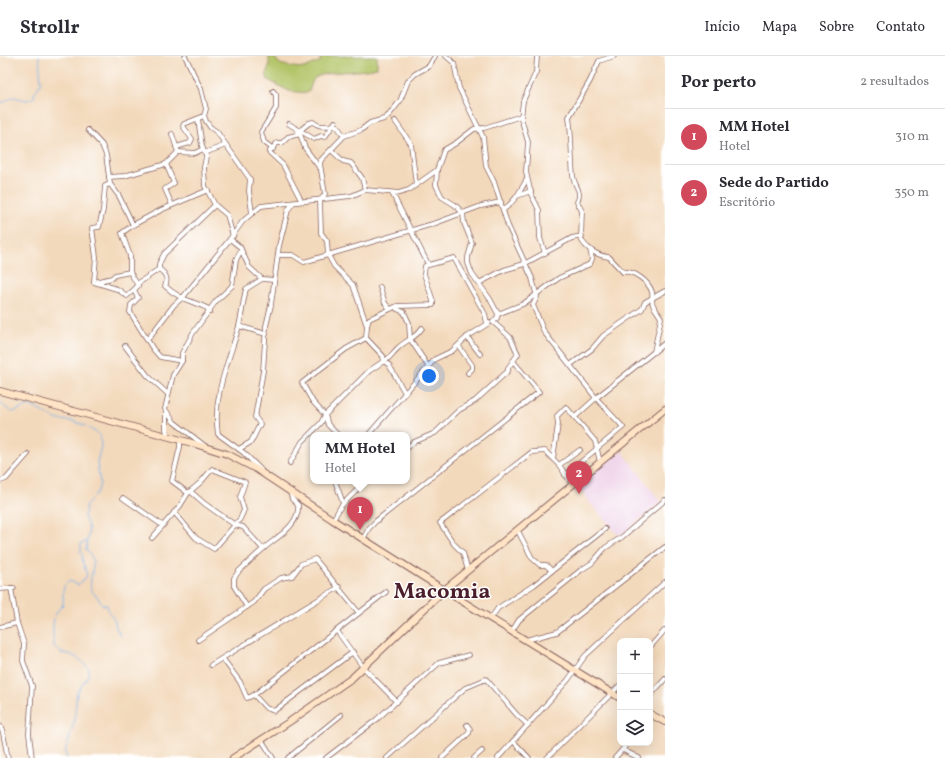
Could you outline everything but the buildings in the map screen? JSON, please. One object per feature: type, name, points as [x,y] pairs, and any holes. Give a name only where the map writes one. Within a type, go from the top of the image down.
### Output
[{"type":"main road","points":[[0,391],[226,454],[265,475],[444,590],[617,696]]},
{"type":"main road","points":[[233,758],[332,693],[363,667],[444,590],[518,531],[572,484],[665,409]]},
{"type":"main road","points":[[653,716],[665,722]]},
{"type":"street","points":[[185,56],[201,89],[206,109],[204,116],[210,127],[217,132],[250,179],[249,191],[252,213]]},
{"type":"street","points":[[320,167],[322,160],[344,136],[361,130],[370,123],[384,119],[389,115],[400,101],[408,81],[415,74],[429,66],[435,56]]},
{"type":"street","points":[[446,56],[454,63],[459,88],[483,137],[486,166],[504,210],[508,226],[524,264],[532,278],[537,300],[533,305],[544,332],[596,398],[623,427],[566,475]]},
{"type":"street","points":[[537,56],[536,72],[523,101],[521,116],[528,142],[525,165],[527,179],[539,210],[540,238],[545,253]]},
{"type":"street","points":[[599,56],[599,61],[590,82],[569,117],[572,134],[571,161],[573,177],[580,191],[577,202],[582,211],[582,242],[601,257],[609,257],[623,272],[628,271],[642,277],[652,293],[653,305],[661,318],[657,345],[654,352]]},
{"type":"street","points":[[599,61],[614,56]]},
{"type":"street","points":[[272,149],[264,142],[261,132],[276,108],[276,95],[273,91]]},
{"type":"street","points":[[176,146],[190,143],[192,140],[183,126],[204,116]]},
{"type":"street","points":[[498,314],[472,274],[468,263],[468,257],[472,242],[464,223],[463,213],[455,205],[442,197],[436,185],[437,170],[444,150],[478,128],[484,128],[521,116]]},
{"type":"street","points":[[198,119],[204,151],[204,167],[208,190],[215,205],[227,215],[232,238],[249,267],[262,279]]},
{"type":"street","points":[[395,121],[411,144],[416,185]]},
{"type":"street","points":[[301,200],[283,165],[269,152],[277,143],[313,122],[324,127],[334,124]]},
{"type":"street","points":[[289,124],[302,136],[305,148],[320,167],[325,186],[325,194],[320,201],[321,233],[327,241],[328,255],[334,266],[353,285],[367,326]]},
{"type":"street","points":[[334,124],[344,136]]},
{"type":"street","points":[[298,132],[314,139],[320,136],[325,137],[334,124]]},
{"type":"street","points":[[88,130],[102,145],[106,155],[110,184],[119,196],[133,225]]},
{"type":"street","points":[[172,134],[178,152]]},
{"type":"street","points":[[109,177],[124,176],[166,164],[178,152],[195,153],[226,145]]},
{"type":"street","points":[[331,150],[343,161],[351,163],[362,178],[365,190]]},
{"type":"street","points":[[166,164],[174,183],[165,189],[172,205]]},
{"type":"street","points":[[147,340],[232,238],[243,221],[261,206],[293,203],[301,200],[350,196],[365,190],[392,192],[410,190],[437,170]]},
{"type":"street","points":[[504,210],[513,204],[527,179]]},
{"type":"street","points":[[94,282],[96,257],[92,228],[99,227],[103,210],[105,186],[110,184]]},
{"type":"street","points":[[137,284],[130,272],[130,256],[122,233],[133,225],[172,205],[208,190]]},
{"type":"street","points":[[517,196],[531,191]]},
{"type":"street","points":[[392,192],[428,264]]},
{"type":"street","points":[[278,255],[294,255],[304,262],[412,231],[482,206],[501,202]]},
{"type":"street","points":[[239,449],[251,442],[260,424],[255,417],[263,371],[266,334],[274,280],[288,210],[293,203]]},
{"type":"street","points":[[159,269],[159,264],[164,254],[215,205]]},
{"type":"street","points":[[479,283],[504,270],[524,264],[572,238],[582,236]]},
{"type":"street","points":[[371,432],[435,359],[452,351],[467,337],[487,324],[493,322],[497,318],[498,314],[523,304],[536,293],[560,278],[590,264],[592,259],[590,249]]},
{"type":"street","points":[[168,437],[166,429],[166,412],[168,394],[173,375],[182,361],[182,353],[193,333],[210,312],[216,301],[232,286],[236,260],[240,250]]},
{"type":"street","points":[[405,393],[389,364],[384,361],[383,356],[366,338],[367,326],[369,319],[397,306],[433,305],[424,274],[428,264],[454,258],[485,314],[487,324]]},
{"type":"street","points":[[94,282],[117,289],[127,296],[138,286],[137,284],[159,269]]},
{"type":"street","points":[[159,269],[163,271],[167,278],[165,286],[181,299],[197,304],[210,312]]},
{"type":"street","points":[[94,282],[112,278],[114,275],[130,272]]},
{"type":"street","points":[[265,475],[239,449],[224,440],[218,434],[216,414],[225,365],[239,326],[246,289],[262,279],[274,280]]},
{"type":"street","points":[[380,287],[389,309]]},
{"type":"street","points":[[134,290],[138,298],[131,305],[130,312],[147,340],[160,357],[182,361]]},
{"type":"street","points":[[570,365],[592,349],[603,336],[642,309],[645,302],[665,291]]},
{"type":"street","points":[[389,309],[398,308],[404,312],[409,323],[410,339],[428,366]]},
{"type":"street","points":[[410,445],[414,442],[435,433],[459,410],[475,401],[508,371],[508,368],[518,354],[510,337],[493,322]]},
{"type":"street","points":[[239,326],[266,334]]},
{"type":"street","points":[[312,432],[321,423],[325,415],[369,371],[388,359],[398,347],[417,336],[422,328]]},
{"type":"street","points":[[467,337],[480,354]]},
{"type":"street","points":[[335,432],[328,425],[325,415],[313,402],[302,383],[346,349],[366,338]]},
{"type":"street","points":[[575,417],[596,398],[665,343]]},
{"type":"street","points":[[459,345],[472,365],[472,369],[468,372]]},
{"type":"street","points":[[125,346],[148,376],[168,394]]},
{"type":"street","points":[[363,539],[369,528],[376,521],[539,392],[513,361]]},
{"type":"street","points":[[553,459],[558,424],[557,416],[566,407],[591,436],[597,448],[600,462]]},
{"type":"street","points":[[166,412],[185,431],[208,448]]},
{"type":"street","points":[[160,435],[166,429]]},
{"type":"street","points":[[290,463],[302,442],[310,434]]},
{"type":"street","points":[[180,440],[180,448],[172,480],[235,524],[243,527],[263,548]]},
{"type":"street","points":[[559,465],[580,450]]},
{"type":"street","points":[[468,571],[463,553],[454,544],[440,523],[532,452],[545,451],[559,465],[572,484]]},
{"type":"street","points":[[0,481],[6,479],[28,454]]},
{"type":"street","points":[[152,538],[189,492],[201,482],[213,468],[245,482],[240,497],[245,508],[235,524],[214,549],[196,538],[174,512]]},
{"type":"street","points":[[336,484],[343,503]]},
{"type":"street","points":[[333,520],[343,503],[363,484]]},
{"type":"street","points":[[247,607],[234,586],[234,578],[239,571],[263,548],[291,526],[299,512],[298,505],[292,499],[290,491]]},
{"type":"street","points":[[123,498],[162,525]]},
{"type":"street","points":[[512,631],[519,620],[581,570],[592,563],[605,548],[622,537],[665,500]]},
{"type":"street","points":[[491,618],[498,608],[534,585],[551,570],[605,529]]},
{"type":"street","points":[[518,531],[532,558],[540,565],[546,565],[551,570]]},
{"type":"street","points":[[526,640],[557,632],[665,547]]},
{"type":"street","points":[[198,640],[254,602],[264,589],[280,578],[292,576],[301,564],[315,559],[359,613]]},
{"type":"street","points":[[498,758],[576,670],[585,656],[665,582]]},
{"type":"street","points":[[211,665],[295,612],[339,587]]},
{"type":"street","points":[[0,589],[13,588],[18,623],[24,644],[23,661],[32,686],[29,734],[32,758]]},
{"type":"street","points":[[222,659],[240,682],[247,698],[254,695],[386,592]]},
{"type":"street","points":[[0,627],[18,623]]},
{"type":"street","points":[[653,644],[665,630]]},
{"type":"street","points":[[337,631],[363,667],[397,702]]},
{"type":"street","points":[[254,695],[266,708],[274,711],[353,652]]},
{"type":"street","points":[[326,758],[397,702],[439,663],[468,655]]},
{"type":"street","points":[[387,758],[465,688],[486,679],[517,715],[528,725]]},
{"type":"street","points":[[653,693],[665,679]]},
{"type":"street","points":[[547,758],[617,688]]},
{"type":"street","points":[[288,758],[341,715]]},
{"type":"street","points":[[442,758],[469,733],[470,729],[466,725]]},
{"type":"street","points":[[0,726],[3,733],[8,758]]},
{"type":"street","points":[[261,740],[273,758]]},
{"type":"street","points":[[513,741],[529,758]]},
{"type":"street","points":[[615,758],[626,746]]},
{"type":"street","points":[[623,750],[639,758]]},
{"type":"street","points":[[474,758],[482,751]]},
{"type":"shaded area","points":[[622,451],[661,502],[619,536],[586,498],[578,484]]},
{"type":"green space","points":[[269,56],[273,56],[280,64],[304,68],[321,61],[320,58],[317,57],[321,56],[377,56],[377,68],[361,71],[329,73],[316,77],[307,93],[289,91],[268,80],[266,74],[269,66]]},
{"type":"waterway","points":[[0,104],[14,97],[26,100],[34,98],[34,94],[41,83],[39,56]]},
{"type":"waterway","points":[[0,402],[12,412],[29,405],[58,420],[72,421],[84,425],[100,435],[101,446],[97,462],[100,483],[98,491],[85,507],[84,517],[89,531],[87,541],[81,544],[81,553],[83,555],[82,558],[87,576],[78,585],[70,581],[65,585],[63,591],[63,605],[56,614],[53,624],[54,646],[61,653],[69,654],[77,658],[89,669],[88,676],[77,692],[74,722],[65,753],[67,758]]},
{"type":"waterway","points":[[87,542],[86,550],[90,555],[93,564],[90,585],[91,591],[103,605],[107,605],[109,612],[115,621],[116,628],[121,636]]},
{"type":"place","name":"Sede do Partido","points":[[579,494]]},
{"type":"place","name":"MM Hotel","points":[[360,530]]},
{"type":"district","name":"Macomia","points":[[442,590]]}]
